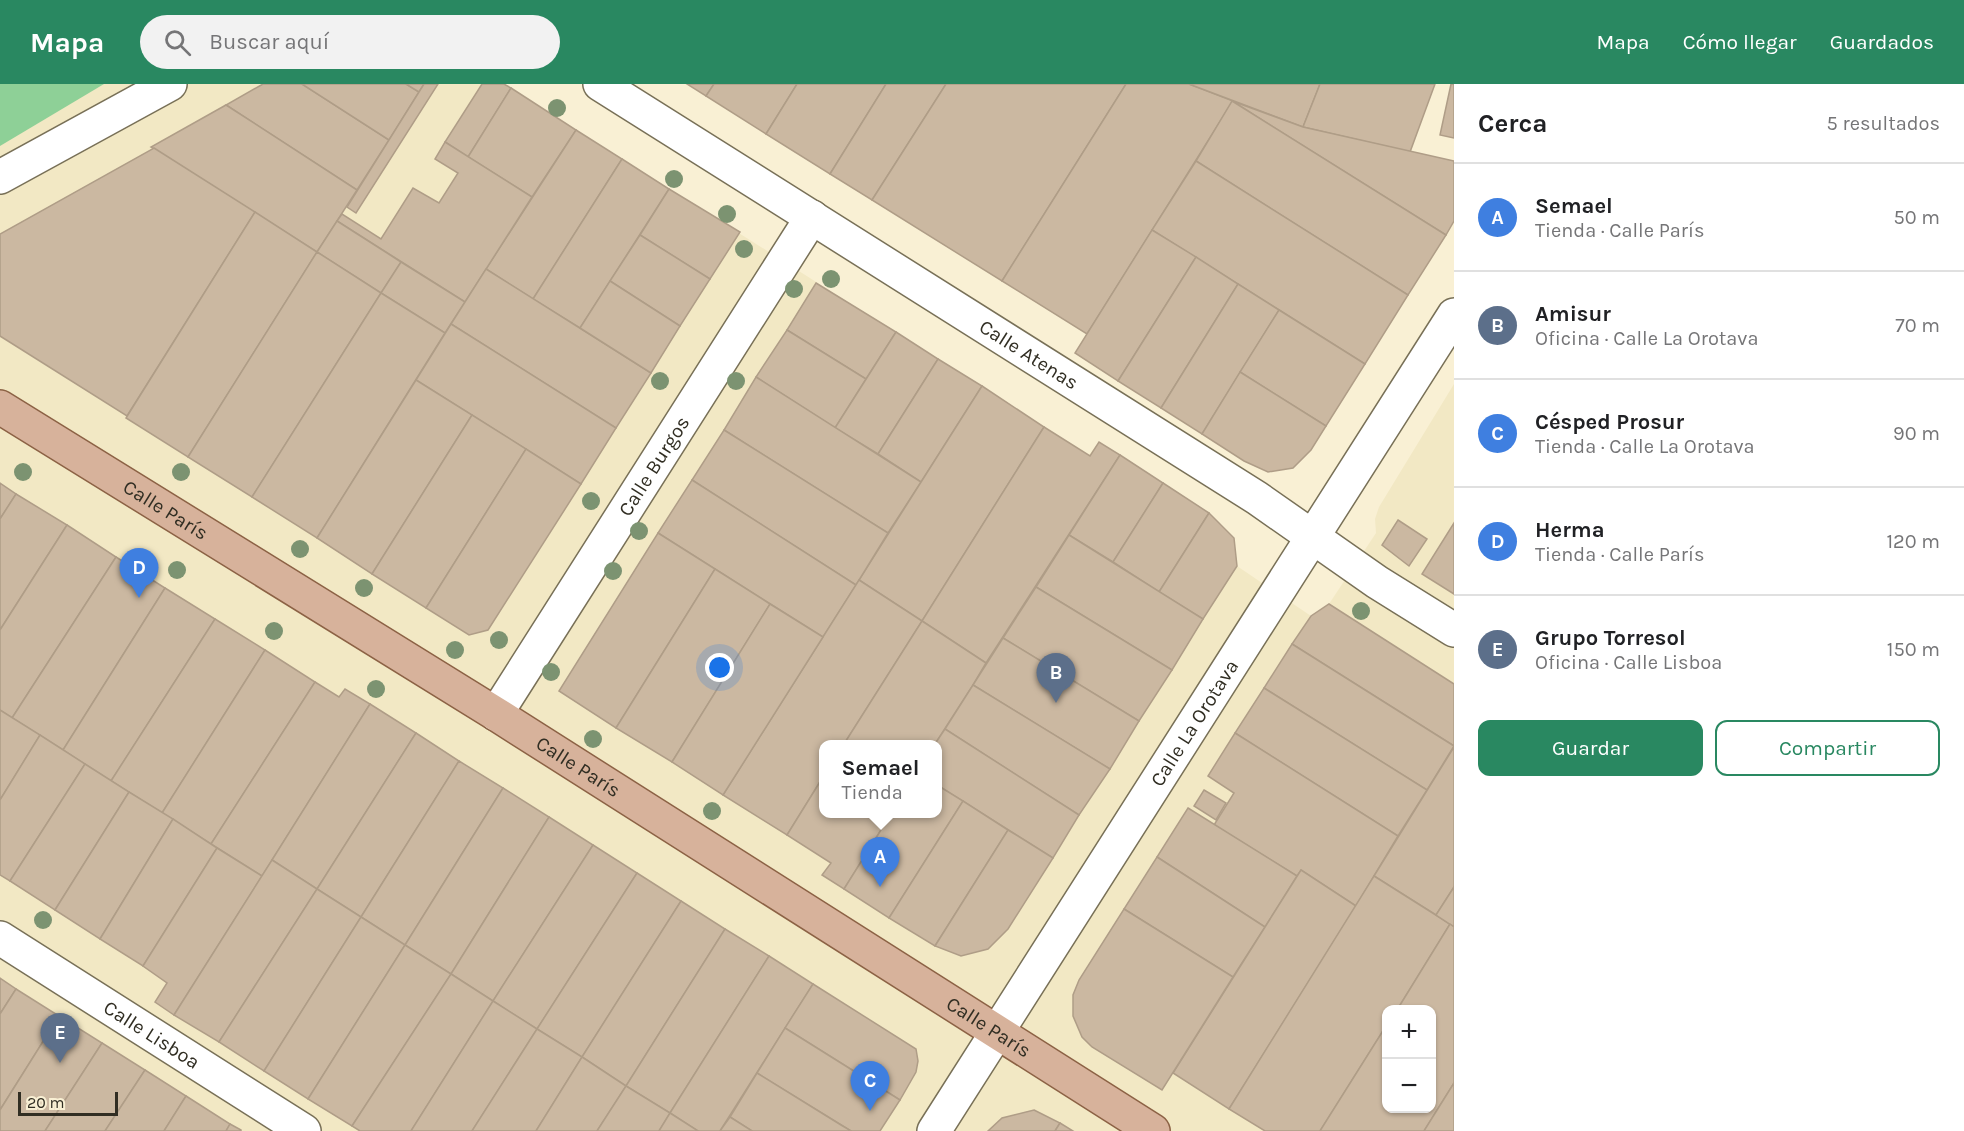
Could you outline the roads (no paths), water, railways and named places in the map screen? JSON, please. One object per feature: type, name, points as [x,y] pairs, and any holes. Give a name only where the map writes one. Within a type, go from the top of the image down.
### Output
[{"type":"main road","name":"Calle París","points":[[0,407],[496,714],[1153,1131]]},
{"type":"street","points":[[0,177],[170,84]]},
{"type":"street","name":"Calle Atenas","points":[[600,84],[1257,498],[1454,630]]},
{"type":"street","name":"Calle Burgos","points":[[496,714],[812,217]]},
{"type":"street","name":"Calle La Orotava","points":[[934,1131],[1454,315]]},
{"type":"street","name":"Calle Lisboa","points":[[0,938],[304,1131]]},
{"type":"place","name":"Herma","points":[[139,598]]},
{"type":"place","name":"Amisur","points":[[1056,703]]},
{"type":"place","name":"Semael","points":[[880,887]]},
{"type":"place","name":"Grupo Torresol","points":[[60,1063]]},
{"type":"place","name":"Césped Prosur","points":[[870,1111]]}]
